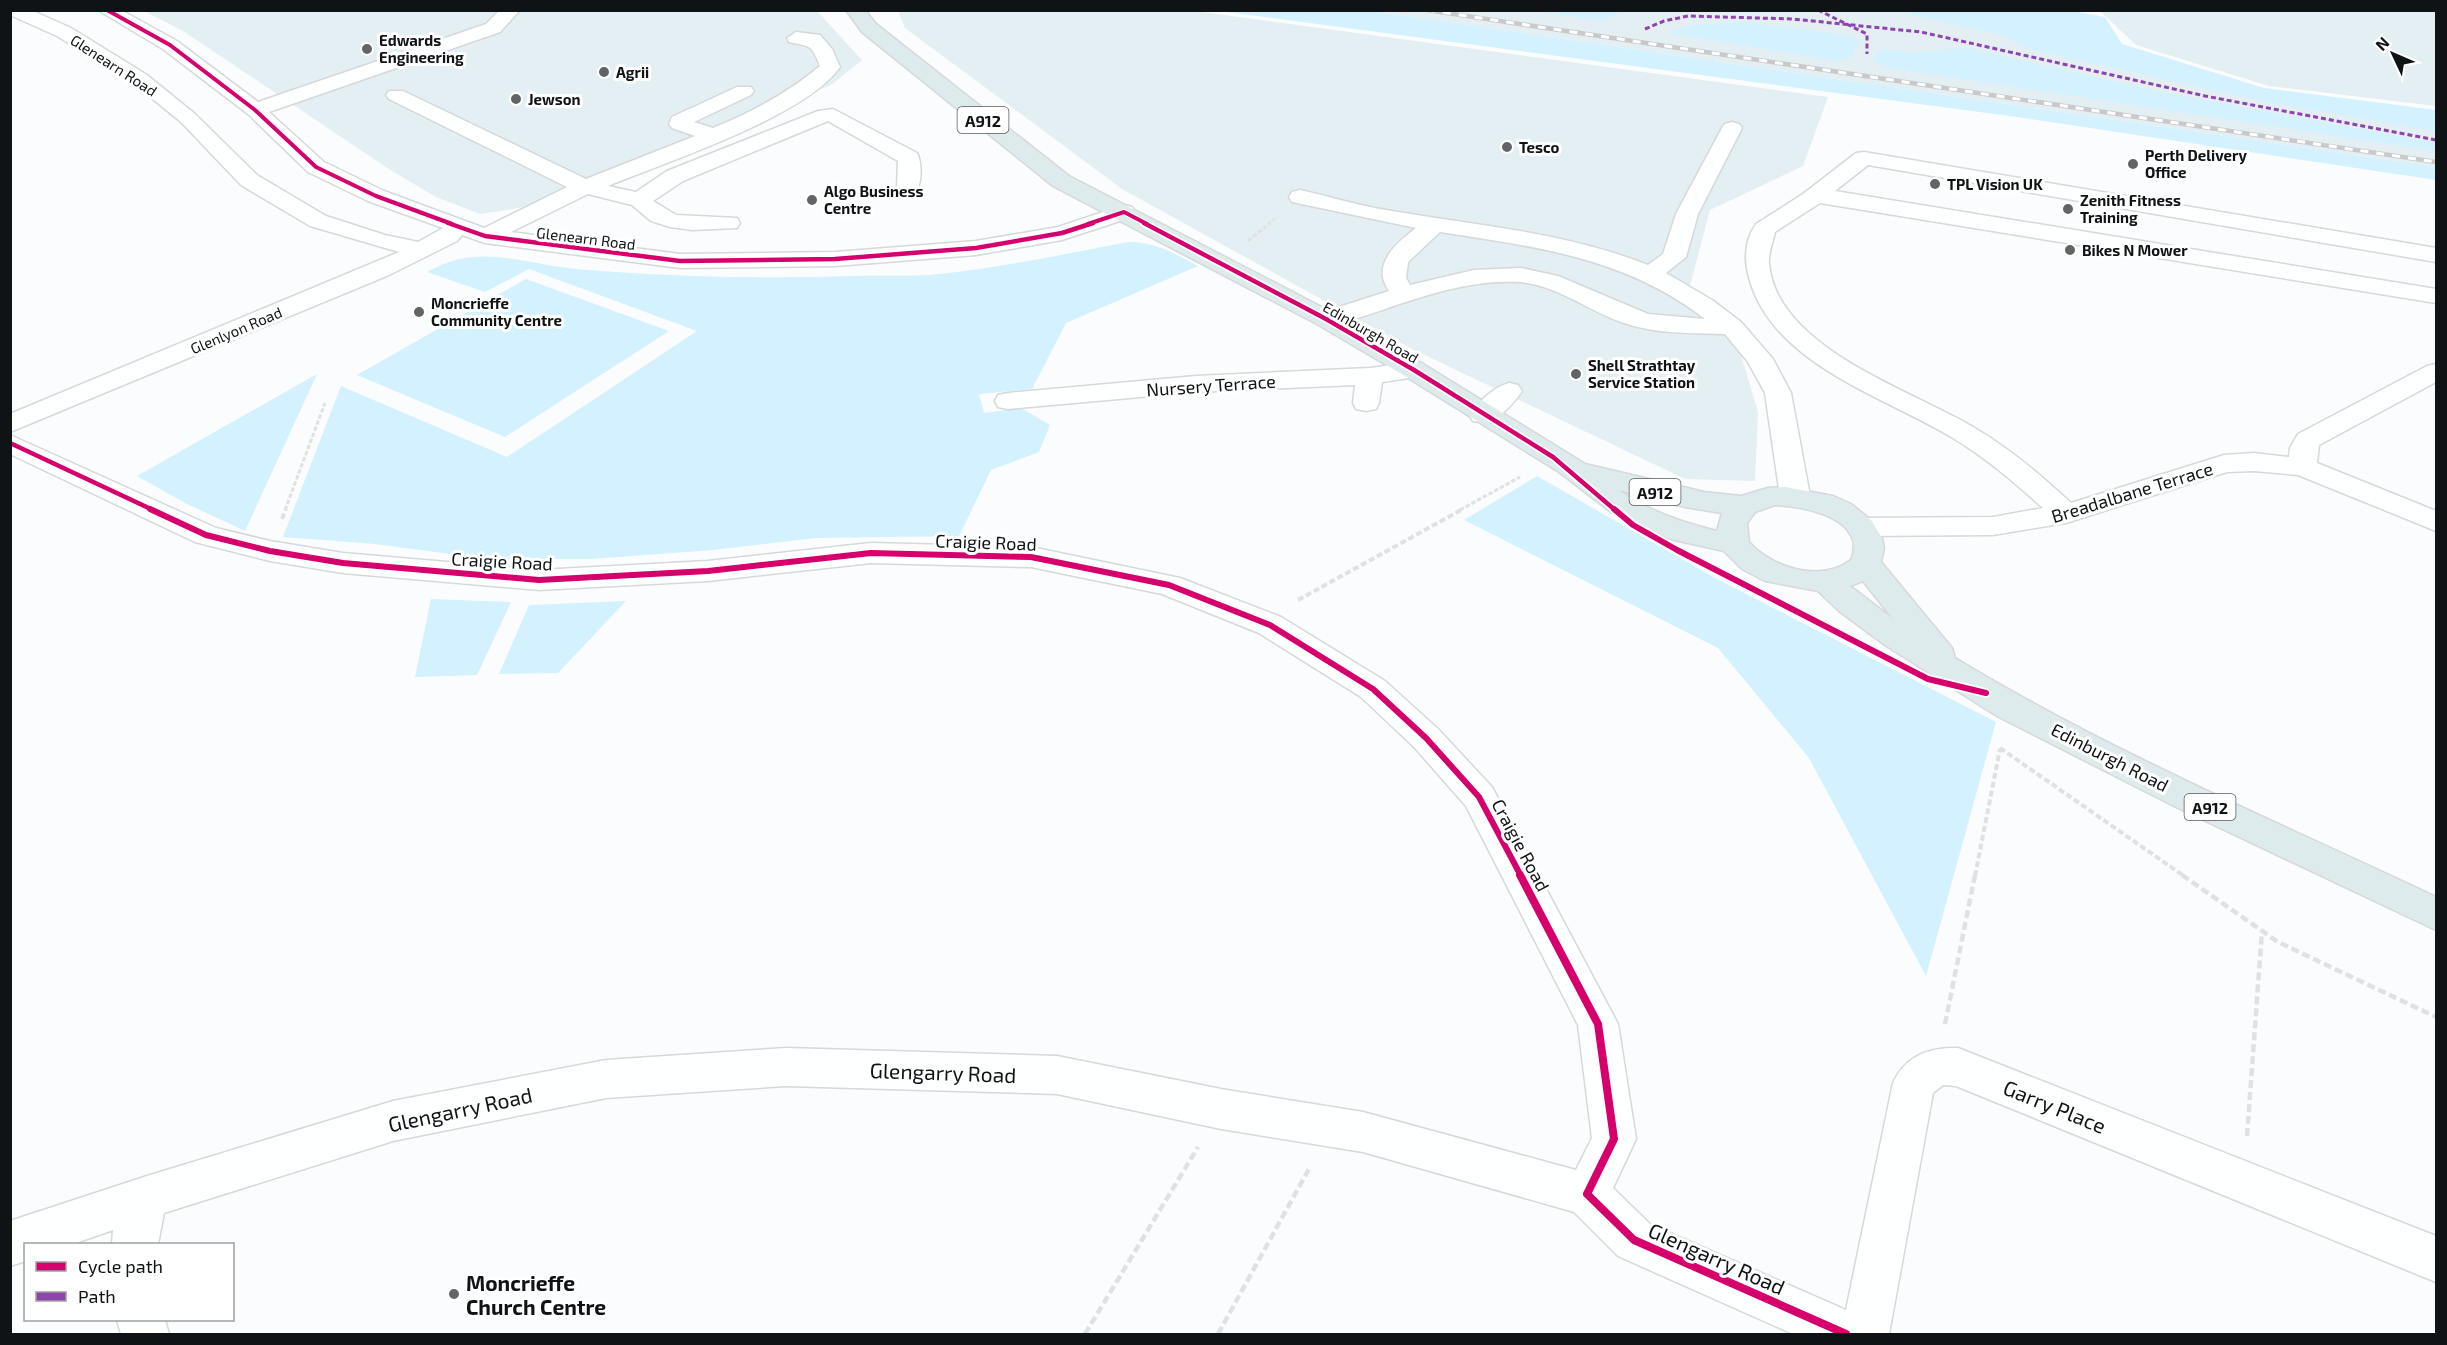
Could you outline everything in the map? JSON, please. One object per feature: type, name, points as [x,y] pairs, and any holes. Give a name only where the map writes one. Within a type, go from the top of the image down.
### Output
[{"type":"main road","name":"Edinburgh Road","points":[[855,10],[869,28],[1061,181],[1218,262],[1414,370],[1483,415],[1561,461],[1621,506],[1681,532],[1734,544]]},
{"type":"main road","name":"Edinburgh Road","points":[[1561,461],[1652,491],[1710,504],[1744,505]]},
{"type":"main road","points":[[1775,495],[1795,496],[1837,509],[1861,527],[1870,543],[1870,554],[1866,564],[1843,579],[1827,581],[1804,580],[1782,575],[1762,566],[1734,544],[1732,528],[1734,515],[1744,505],[1775,495]]},
{"type":"main road","name":"Edinburgh Road","points":[[1866,564],[1950,669]]},
{"type":"main road","name":"Edinburgh Road","points":[[1827,581],[1850,604],[1896,637],[2009,706],[2191,798],[2436,914]]},
{"type":"street","name":"Glenearn Road","points":[[15,10],[64,32],[140,79],[188,118],[249,180],[318,221],[380,241],[422,250]]},
{"type":"street","points":[[255,110],[493,28],[511,10]]},
{"type":"street","name":"Glenearn Road","points":[[117,12],[170,45],[255,110],[316,167],[376,196],[485,236],[680,261],[835,259],[976,248],[1062,233],[1124,212]]},
{"type":"street","points":[[10,29],[36,21]]},
{"type":"street","points":[[485,236],[585,187],[712,135],[778,105],[812,86],[830,67],[823,49],[813,39],[796,38]]},
{"type":"street","points":[[712,135],[679,124],[679,121],[744,91]]},
{"type":"street","points":[[396,95],[585,187],[640,200],[650,213],[667,222],[729,223]]},
{"type":"street","points":[[640,200],[675,176],[825,115],[833,115],[909,158],[908,187]]},
{"type":"street","points":[[1650,274],[1674,257],[1687,214],[1732,128]]},
{"type":"street","points":[[2066,514],[1997,454],[1962,431],[1835,364],[1811,347],[1785,324],[1766,292],[1757,264],[1764,230],[1815,195],[1864,147],[2436,255]]},
{"type":"street","points":[[1815,195],[2436,296]]},
{"type":"street","points":[[1300,197],[1378,215],[1551,243],[1607,257],[1650,274],[1703,305],[1732,327],[1760,359],[1778,393],[1795,496]]},
{"type":"street","points":[[1405,295],[1394,279],[1395,266],[1407,247],[1434,225]]},
{"type":"street","name":"Glenlyon Road","points":[[10,424],[381,270],[449,236],[457,227]]},
{"type":"street","points":[[1326,320],[1405,295],[1480,277],[1521,275],[1551,282],[1606,307],[1648,322],[1732,327]]},
{"type":"street","name":"Nursery Terrace","points":[[1008,400],[1196,384],[1370,376],[1414,370]]},
{"type":"street","points":[[2303,467],[2304,448],[2308,440],[2436,372]]},
{"type":"street","points":[[1366,403],[1370,376]]},
{"type":"street","points":[[1483,415],[1509,391]]},
{"type":"street","name":"Craigie Road","points":[[10,443],[206,535],[270,551],[343,563],[539,580],[708,571],[871,554],[1031,557],[1169,585],[1270,625],[1373,689],[1426,738],[1479,797],[1598,1024],[1614,1139],[1587,1194]]},
{"type":"street","name":"Breadalbane Terrace","points":[[1861,527],[1993,526],[2066,514],[2224,464],[2254,462],[2303,467],[2436,522]]},
{"type":"street","points":[[1865,1335],[1914,1083],[1936,1066]]},
{"type":"street","name":"Garry Place","points":[[1936,1066],[1958,1067],[2436,1259]]},
{"type":"street","name":"Glengarry Road","points":[[10,1244],[147,1197],[393,1121],[606,1079],[786,1067],[1057,1075],[1221,1109],[1363,1132],[1587,1194],[1634,1240],[1846,1335]]},
{"type":"street","points":[[135,1243],[136,1231],[147,1197]]},
{"type":"path","points":[[1218,262],[1263,230],[1300,197]]},
{"type":"path","points":[[270,551],[325,404]]},
{"type":"path","points":[[1270,625],[1275,613],[1561,461]]},
{"type":"path","points":[[1936,1066],[2009,706]]},
{"type":"path","points":[[2000,748],[2278,942],[2436,1017]]},
{"type":"path","points":[[2244,1181],[2262,931]]},
{"type":"path","points":[[1085,1335],[1221,1109]]},
{"type":"path","points":[[1218,1335],[1331,1127]]},
{"type":"shaded area","points":[[1622,10],[1623,11],[1602,21],[1533,11]]},
{"type":"shaded area","points":[[144,11],[817,11],[862,60],[831,85],[532,206],[480,214],[436,197],[392,171],[183,31]]},
{"type":"shaded area","points":[[898,11],[1195,11],[1828,97],[1803,166],[1710,210],[1687,297],[1738,345],[1758,412],[1755,481],[1685,479],[1410,348],[1122,189],[905,28]]},
{"type":"shaded area","points":[[1219,11],[1372,11],[2436,167],[2436,180],[2010,116]]},
{"type":"shaded area","points":[[1372,11],[1948,11],[2254,92],[2436,118],[2436,167]]},
{"type":"shaded area","points":[[1895,11],[2072,11],[2105,17],[2122,44],[2264,88],[2436,110],[2436,131],[2262,101],[2028,49],[2007,36]]},
{"type":"shaded area","points":[[2100,11],[2436,11],[2436,106],[2269,86],[2136,45]]},
{"type":"shaded area","points":[[1744,22],[1847,35],[1860,40],[1852,57],[1838,61],[1670,33],[1693,25]]},
{"type":"shaded area","points":[[1967,48],[2161,92],[2436,143],[2436,151],[1890,68],[1872,60],[1882,49],[1911,52]]},
{"type":"shaded area","points":[[1128,242],[1156,246],[1198,266],[1066,323],[1032,389],[979,394],[984,413],[1021,408],[1050,425],[1039,452],[991,470],[959,536],[816,538],[713,550],[591,559],[488,559],[375,544],[283,537],[341,386],[507,457],[697,331],[529,269],[485,292],[427,272],[446,263],[465,258],[501,257],[577,269],[681,276],[919,275],[987,268]]},
{"type":"shaded area","points":[[526,279],[669,331],[505,437],[357,375]]},
{"type":"shaded area","points":[[317,374],[245,531],[185,503],[137,476]]},
{"type":"shaded area","points":[[1537,476],[1715,578],[1996,722],[1926,976],[1809,758],[1718,648],[1464,520]]},
{"type":"shaded area","points":[[431,599],[511,602],[477,675],[415,677]]},
{"type":"shaded area","points":[[626,601],[558,673],[499,674],[529,605]]},
{"type":"railway","points":[[1427,10],[2436,162]]},
{"type":"marked path","points":[[1818,10],[1867,34],[1867,54]]},
{"type":"marked path","points":[[1645,29],[1664,21],[1688,16],[1793,19],[1921,32],[2205,96],[2436,140]]},
{"type":"cycle path","points":[[107,10],[170,45],[255,110],[316,167],[376,196],[485,236],[680,261],[835,259],[976,248],[1062,233],[1124,212],[1326,319],[1414,370],[1553,457],[1633,525],[1677,550],[1928,679],[1986,693]]},
{"type":"cycle path","points":[[10,443],[206,535],[270,551],[343,563],[539,580],[708,571],[871,553],[1031,557],[1169,585],[1270,625],[1373,689],[1426,738],[1479,797],[1598,1024],[1614,1139],[1587,1194],[1634,1240],[1846,1334]]},
{"type":"place","name":"Edwards Engineering","points":[[367,49]]},
{"type":"place","name":"Agrii","points":[[604,72]]},
{"type":"place","name":"Jewson","points":[[516,99]]},
{"type":"place","name":"Tesco","points":[[1507,147]]},
{"type":"place","name":"Perth Delivery Office","points":[[2133,164]]},
{"type":"place","name":"TPL Vision UK","points":[[1935,184]]},
{"type":"place","name":"Algo Business Centre","points":[[812,200]]},
{"type":"place","name":"Zenith Fitness Training","points":[[2068,209]]},
{"type":"place","name":"Bikes N Mower","points":[[2070,250]]},
{"type":"place","name":"Moncrieffe Community Centre","points":[[419,312]]},
{"type":"place","name":"Shell Strathtay Service Station","points":[[1576,374]]},
{"type":"place","name":"Moncrieffe Church Centre","points":[[454,1294]]}]
